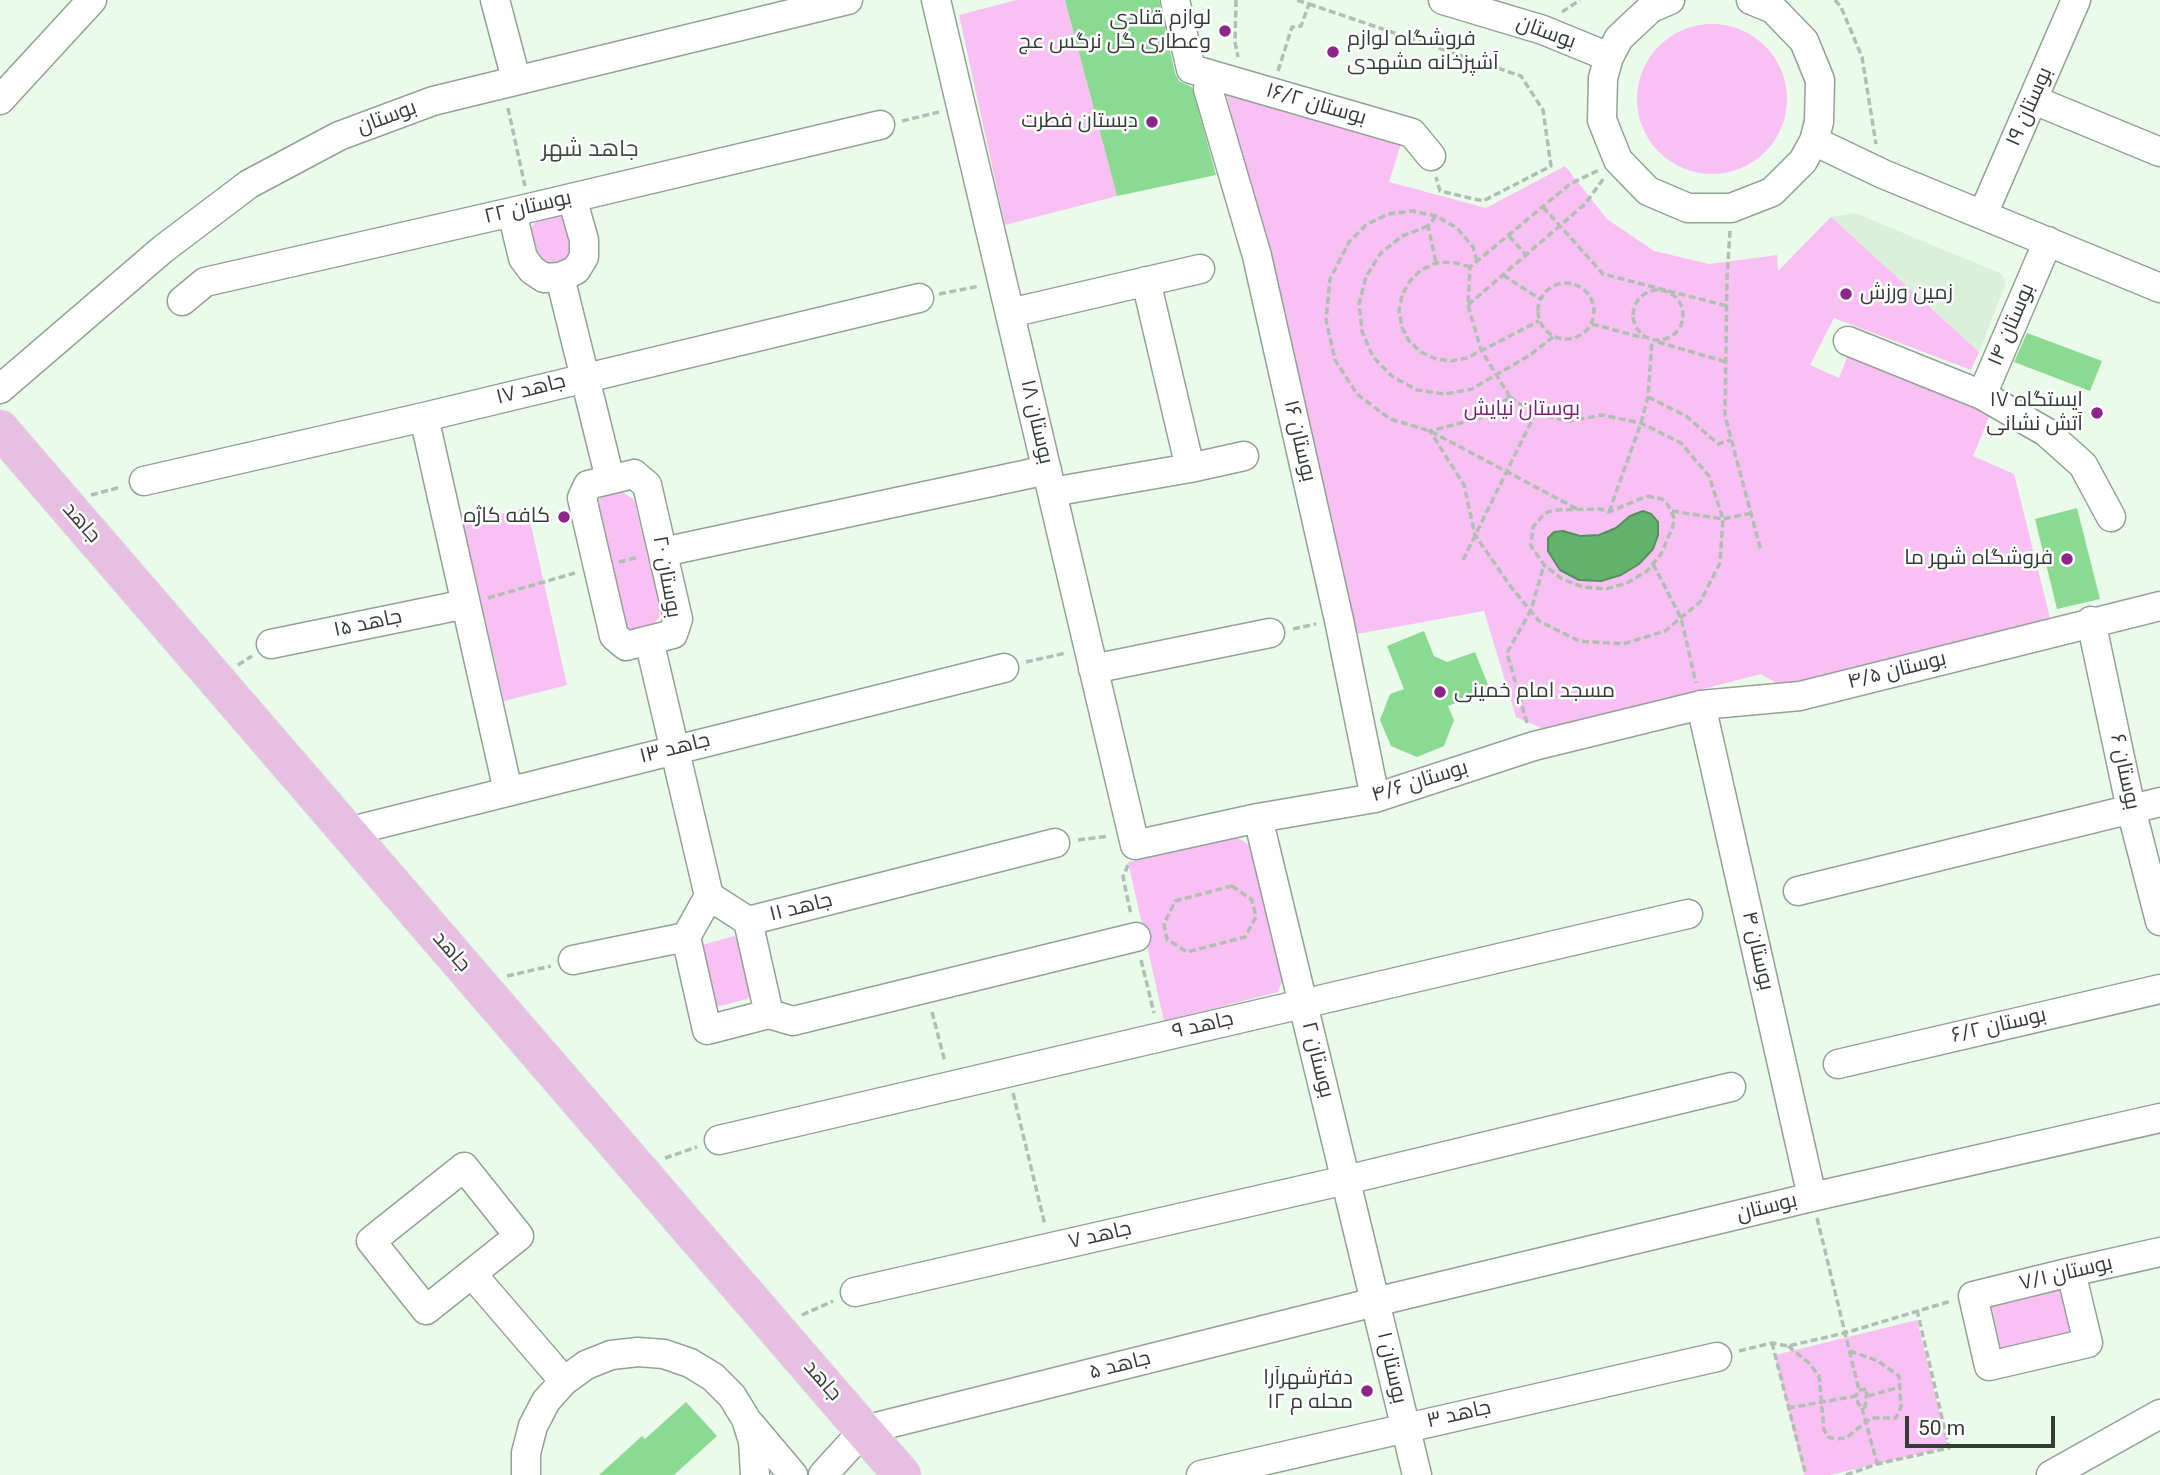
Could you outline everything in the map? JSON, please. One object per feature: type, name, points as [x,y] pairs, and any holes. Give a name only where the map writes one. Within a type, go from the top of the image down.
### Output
[{"type":"main road","name":"جاهد","points":[[0,429],[902,1475]]},
{"type":"street","points":[[0,100],[92,0]]},
{"type":"street","points":[[495,0],[509,81]]},
{"type":"street","name":"بوستان","points":[[0,389],[163,248],[249,184],[339,136],[433,101],[848,0]]},
{"type":"street","name":"بوستان ۱۸","points":[[936,0],[1134,839]]},
{"type":"street","name":"بوستان ۱۶","points":[[1175,0],[1257,256],[1339,620],[1374,797]]},
{"type":"street","name":"بوستان","points":[[1443,0],[1543,30],[1609,57]]},
{"type":"street","points":[[1670,0],[1651,8],[1619,38],[1609,57],[1603,78],[1602,120],[1618,160],[1648,191],[1688,208],[1731,208],[1772,192],[1803,161],[1814,141],[1819,122],[1820,80],[1804,41],[1767,3]]},
{"type":"street","name":"بوستان ۱۹","points":[[1983,215],[2076,0]]},
{"type":"street","name":"بوستان ۱۶/۲","points":[[1200,79],[1244,85],[1412,133],[1431,156]]},
{"type":"street","points":[[2034,100],[2160,152]]},
{"type":"street","name":"بوستان ۲۲","points":[[183,301],[205,282],[880,125]]},
{"type":"street","points":[[1814,141],[1883,174],[2160,288]]},
{"type":"street","points":[[521,210],[523,258],[532,270],[544,278],[560,277],[576,270],[584,257],[584,240],[572,198]]},
{"type":"street","name":"بوستان ۱۴","points":[[1982,395],[2048,241]]},
{"type":"street","points":[[1010,313],[1200,269]]},
{"type":"street","points":[[560,277],[610,479]]},
{"type":"street","points":[[1146,281],[1190,468]]},
{"type":"street","name":"جاهد ۱۷","points":[[144,481],[919,298]]},
{"type":"street","points":[[1848,341],[1982,395],[2046,432],[2083,465],[2111,517]]},
{"type":"street","points":[[424,417],[508,790]]},
{"type":"street","points":[[663,552],[1050,481],[1190,468],[1244,456]]},
{"type":"street","name":"بوستان ۲۰","points":[[634,474],[647,485],[663,552],[678,619],[673,634],[626,646],[614,636],[582,498],[588,485],[634,474]]},
{"type":"street","name":"جاهد ۱۵","points":[[271,644],[466,604]]},
{"type":"street","name":"بوستان ۴/۵","points":[[1701,705],[1800,696],[2091,621],[2160,606]]},
{"type":"street","name":"بوستان ۶","points":[[2091,621],[2131,809],[2160,921]]},
{"type":"street","points":[[1091,658],[1270,633]]},
{"type":"street","points":[[649,640],[709,896],[686,937],[708,1030],[769,1014],[793,1021],[1136,937]]},
{"type":"street","name":"جاهد ۱۳","points":[[347,832],[1004,668]]},
{"type":"street","name":"بوستان ۴/۶","points":[[1134,839],[1374,797],[1534,747],[1701,705]]},
{"type":"street","name":"بوستان ۴","points":[[1701,705],[1812,1197]]},
{"type":"street","points":[[1798,891],[2160,802]]},
{"type":"street","name":"بوستان ۲","points":[[1258,818],[1375,1303]]},
{"type":"street","name":"جاهد ۱۱","points":[[709,896],[748,921],[1055,843]]},
{"type":"street","name":"جاهد ۹","points":[[719,1140],[1688,914]]},
{"type":"street","points":[[748,921],[769,1014]]},
{"type":"street","points":[[573,960],[686,937]]},
{"type":"street","name":"بوستان ۶/۲","points":[[1838,1064],[2160,989]]},
{"type":"street","name":"جاهد ۷","points":[[855,1292],[1346,1180],[1731,1087]]},
{"type":"street","name":"بوستان","points":[[1375,1303],[1812,1197],[2160,1118]]},
{"type":"street","points":[[464,1167],[519,1236],[472,1274],[426,1310],[371,1241],[464,1167]]},
{"type":"street","name":"بوستان ۷/۱","points":[[1973,1296],[2160,1252]]},
{"type":"street","points":[[1973,1296],[1989,1366],[2088,1343],[2071,1272]]},
{"type":"street","points":[[472,1274],[564,1381]]},
{"type":"street","name":"بوستان ۱","points":[[1375,1303],[1417,1475]]},
{"type":"street","name":"جاهد ۵","points":[[864,1430],[1375,1303]]},
{"type":"street","points":[[526,1475],[526,1453],[533,1426],[545,1401],[564,1381],[586,1365],[611,1355],[638,1352],[664,1354],[690,1363],[713,1377],[732,1396],[746,1419],[793,1475]]},
{"type":"street","name":"جاهد ۳","points":[[1201,1475],[1717,1357]]},
{"type":"street","points":[[2051,1475],[2160,1414]]},
{"type":"street","points":[[746,1419],[753,1441],[755,1475]]},
{"type":"street","points":[[823,1475],[864,1430]]},
{"type":"path","points":[[1236,0],[1235,42],[1244,85]]},
{"type":"path","points":[[1296,0],[1521,76],[1543,110],[1551,166],[1483,201],[1440,191],[1431,156]]},
{"type":"path","points":[[1835,0],[1841,7],[1862,57],[1871,124],[1883,174]]},
{"type":"path","points":[[1272,93],[1292,27],[1301,26],[1310,4]]},
{"type":"path","points":[[509,81],[521,210]]},
{"type":"path","points":[[880,125],[961,107]]},
{"type":"path","points":[[1430,431],[1464,485],[1475,535],[1511,587],[1539,621],[1579,641],[1623,644],[1665,631],[1699,602],[1720,563],[1723,519],[1710,477],[1681,443],[1641,423],[1602,415],[1570,421],[1535,414],[1510,397],[1481,350],[1468,305],[1470,267],[1570,184],[1618,160]]},
{"type":"path","points":[[1468,305],[1584,204],[1618,160]]},
{"type":"path","points":[[1543,207],[1603,274],[1727,306]]},
{"type":"path","points":[[1731,208],[1725,416],[1761,551]]},
{"type":"path","points":[[1477,261],[1473,247],[1457,228],[1436,216],[1412,211],[1400,212],[1388,214],[1366,225],[1349,242],[1331,279],[1326,320],[1335,360],[1357,394],[1390,419],[1430,431],[1579,509]]},
{"type":"path","points":[[1436,216],[1428,226],[1402,236],[1380,254],[1366,277],[1359,304],[1362,331],[1373,357],[1393,377],[1417,390],[1445,394],[1472,389],[1497,376],[1553,337]]},
{"type":"path","points":[[1428,226],[1436,263]]},
{"type":"path","points":[[1508,235],[1527,254]]},
{"type":"path","points":[[1470,267],[1452,262],[1436,263],[1422,270],[1410,281],[1402,295],[1399,311],[1402,327],[1415,347],[1436,359],[1451,361],[1467,358],[1539,321]]},
{"type":"path","points":[[1503,275],[1540,299]]},
{"type":"path","points":[[919,298],[1003,281]]},
{"type":"path","points":[[1567,283],[1578,286],[1587,292],[1593,302],[1591,324],[1585,333],[1575,338],[1564,340],[1553,337],[1544,331],[1539,321],[1537,310],[1540,299],[1546,290],[1556,285],[1567,283]]},
{"type":"path","points":[[1664,290],[1680,302],[1684,312],[1683,322],[1679,331],[1671,337],[1662,341],[1652,340],[1643,336],[1636,328],[1633,309],[1637,300],[1645,293],[1664,290]]},
{"type":"path","points":[[1591,324],[1726,362]]},
{"type":"path","points":[[1609,512],[1648,397],[1652,340]]},
{"type":"path","points":[[1430,431],[1480,418],[1510,397]]},
{"type":"path","points":[[1648,397],[1686,416],[1718,444],[1731,440]]},
{"type":"path","points":[[1463,560],[1535,414]]},
{"type":"path","points":[[63,502],[144,481]]},
{"type":"path","points":[[1647,496],[1662,499],[1672,511],[1673,526],[1661,554],[1647,571],[1628,583],[1606,589],[1583,587],[1562,579],[1544,565],[1531,546],[1531,537],[1538,519],[1555,510],[1579,509],[1609,512],[1647,496]]},
{"type":"path","points":[[1672,511],[1723,519],[1751,513]]},
{"type":"path","points":[[466,604],[598,566],[663,552]]},
{"type":"path","points":[[1653,564],[1681,618],[1701,705]]},
{"type":"path","points":[[1534,747],[1507,653],[1531,610],[1544,565]]},
{"type":"path","points":[[1270,633],[1339,620]]},
{"type":"path","points":[[215,679],[271,644]]},
{"type":"path","points":[[1004,668],[1091,658]]},
{"type":"path","points":[[1055,843],[1134,839]]},
{"type":"path","points":[[1232,886],[1252,900],[1254,908],[1256,917],[1245,937],[1187,952],[1167,939],[1164,924],[1175,901],[1232,886]]},
{"type":"path","points":[[478,984],[573,960]]},
{"type":"path","points":[[926,987],[950,1085]]},
{"type":"path","points":[[1008,1071],[1050,1248]]},
{"type":"path","points":[[637,1167],[719,1140]]},
{"type":"path","points":[[1812,1197],[1859,1390],[1856,1396]]},
{"type":"path","points":[[774,1326],[855,1292]]},
{"type":"path","points":[[1717,1357],[1772,1343],[1788,1346],[1973,1296]]},
{"type":"path","points":[[1846,1475],[1877,1464],[1949,1448],[1917,1310]]},
{"type":"path","points":[[1772,1343],[1806,1475]]},
{"type":"path","points":[[1788,1346],[1819,1376],[1822,1419],[1828,1437],[1846,1438],[1866,1421],[1880,1417],[1896,1418],[1901,1407],[1899,1376],[1878,1361],[1850,1351]]},
{"type":"path","points":[[1868,1396],[1901,1387]]},
{"type":"path","points":[[1859,1390],[1867,1389],[1868,1396],[1865,1407],[1862,1408]]},
{"type":"path","points":[[1856,1396],[1862,1408],[1877,1464]]},
{"type":"path","points":[[1788,1408],[1821,1400],[1856,1396]]},
{"type":"shaded area","points":[[1855,213],[2002,274],[2006,283],[1979,352],[1831,217]]},
{"type":"shaded area","points":[[1643,511],[1651,514],[1658,522],[1658,535],[1653,549],[1639,564],[1621,575],[1601,581],[1579,580],[1560,570],[1548,551],[1548,538],[1554,532],[1563,531],[1580,536],[1599,535]]},
{"type":"green space","points":[[1017,0],[1065,0],[1117,196],[1005,225],[959,15]]},
{"type":"green space","points":[[1712,24],[1741,29],[1765,46],[1782,70],[1787,99],[1782,128],[1765,152],[1741,169],[1712,174],[1683,169],[1659,152],[1642,128],[1637,99],[1642,70],[1659,46],[1683,29]]},
{"type":"green space","name":"بوستان نیایش","points":[[1223,80],[1401,144],[1389,182],[1486,208],[1565,166],[1607,219],[1654,251],[1709,264],[1777,255],[1778,271],[1831,217],[1979,352],[1971,370],[1834,318],[1810,365],[1839,378],[1848,355],[1990,415],[1973,456],[2014,474],[2051,622],[1793,693],[1761,674],[1546,730],[1516,717],[1484,611],[1357,634]]},
{"type":"green space","points":[[558,215],[567,220],[573,229],[572,256],[564,263],[553,265],[543,262],[536,255],[530,238],[532,227],[538,219]]},
{"type":"green space","points":[[621,491],[634,500],[660,606],[659,618],[651,626],[637,629],[627,628],[621,619],[596,509],[599,499]]},
{"type":"green space","points":[[527,508],[567,685],[504,701],[463,522]]},
{"type":"green space","points":[[1236,837],[1254,848],[1285,973],[1278,992],[1164,1021],[1128,862]]},
{"type":"green space","points":[[734,936],[741,940],[751,994],[747,999],[720,1006],[713,1004],[702,945]]},
{"type":"green space","points":[[2063,1284],[2075,1337],[2002,1353],[1990,1300]]},
{"type":"green space","points":[[1917,1320],[1948,1447],[1830,1475],[1804,1475],[1775,1355]]},
{"type":"building","name":"دبستان فطرت","points":[[1065,0],[1159,0],[1175,73],[1179,81],[1192,87],[1216,175],[1117,196]]},
{"type":"building","points":[[2027,333],[2102,361],[2090,391],[2014,362]]},
{"type":"building","name":"فروشگاه شهر ما","points":[[2077,508],[2100,599],[2057,609],[2035,519]]},
{"type":"building","name":"مسجد امام خمینی","points":[[1424,631],[1434,656],[1447,662],[1475,652],[1490,690],[1448,706],[1454,720],[1444,746],[1417,757],[1391,746],[1380,720],[1390,694],[1404,689],[1387,646]]},
{"type":"building","points":[[686,1402],[717,1436],[674,1475],[599,1475],[642,1436],[645,1439]]},
{"type":"place","name":"لوازم قنادی وعطاری گل نرگس عج","points":[[1225,31]]},
{"type":"place","name":"فروشگاه لوازم آشپزخانه مشهدی","points":[[1333,52]]},
{"type":"place","name":"دبستان فطرت","points":[[1152,122]]},
{"type":"place","name":"زمین ورزش","points":[[1846,294]]},
{"type":"place","name":"ایستگاه ۱۷ آتش نشانی","points":[[2097,413]]},
{"type":"place","name":"کافه کاژه","points":[[564,517]]},
{"type":"place","name":"فروشگاه شهر ما","points":[[2067,559]]},
{"type":"place","name":"مسجد امام خمینی","points":[[1440,692]]},
{"type":"place","name":"دفترشهرآرا محله م ۱۲","points":[[1367,1391]]},
{"type":"district","name":"جاهد شهر","points":[[590,150]]}]
